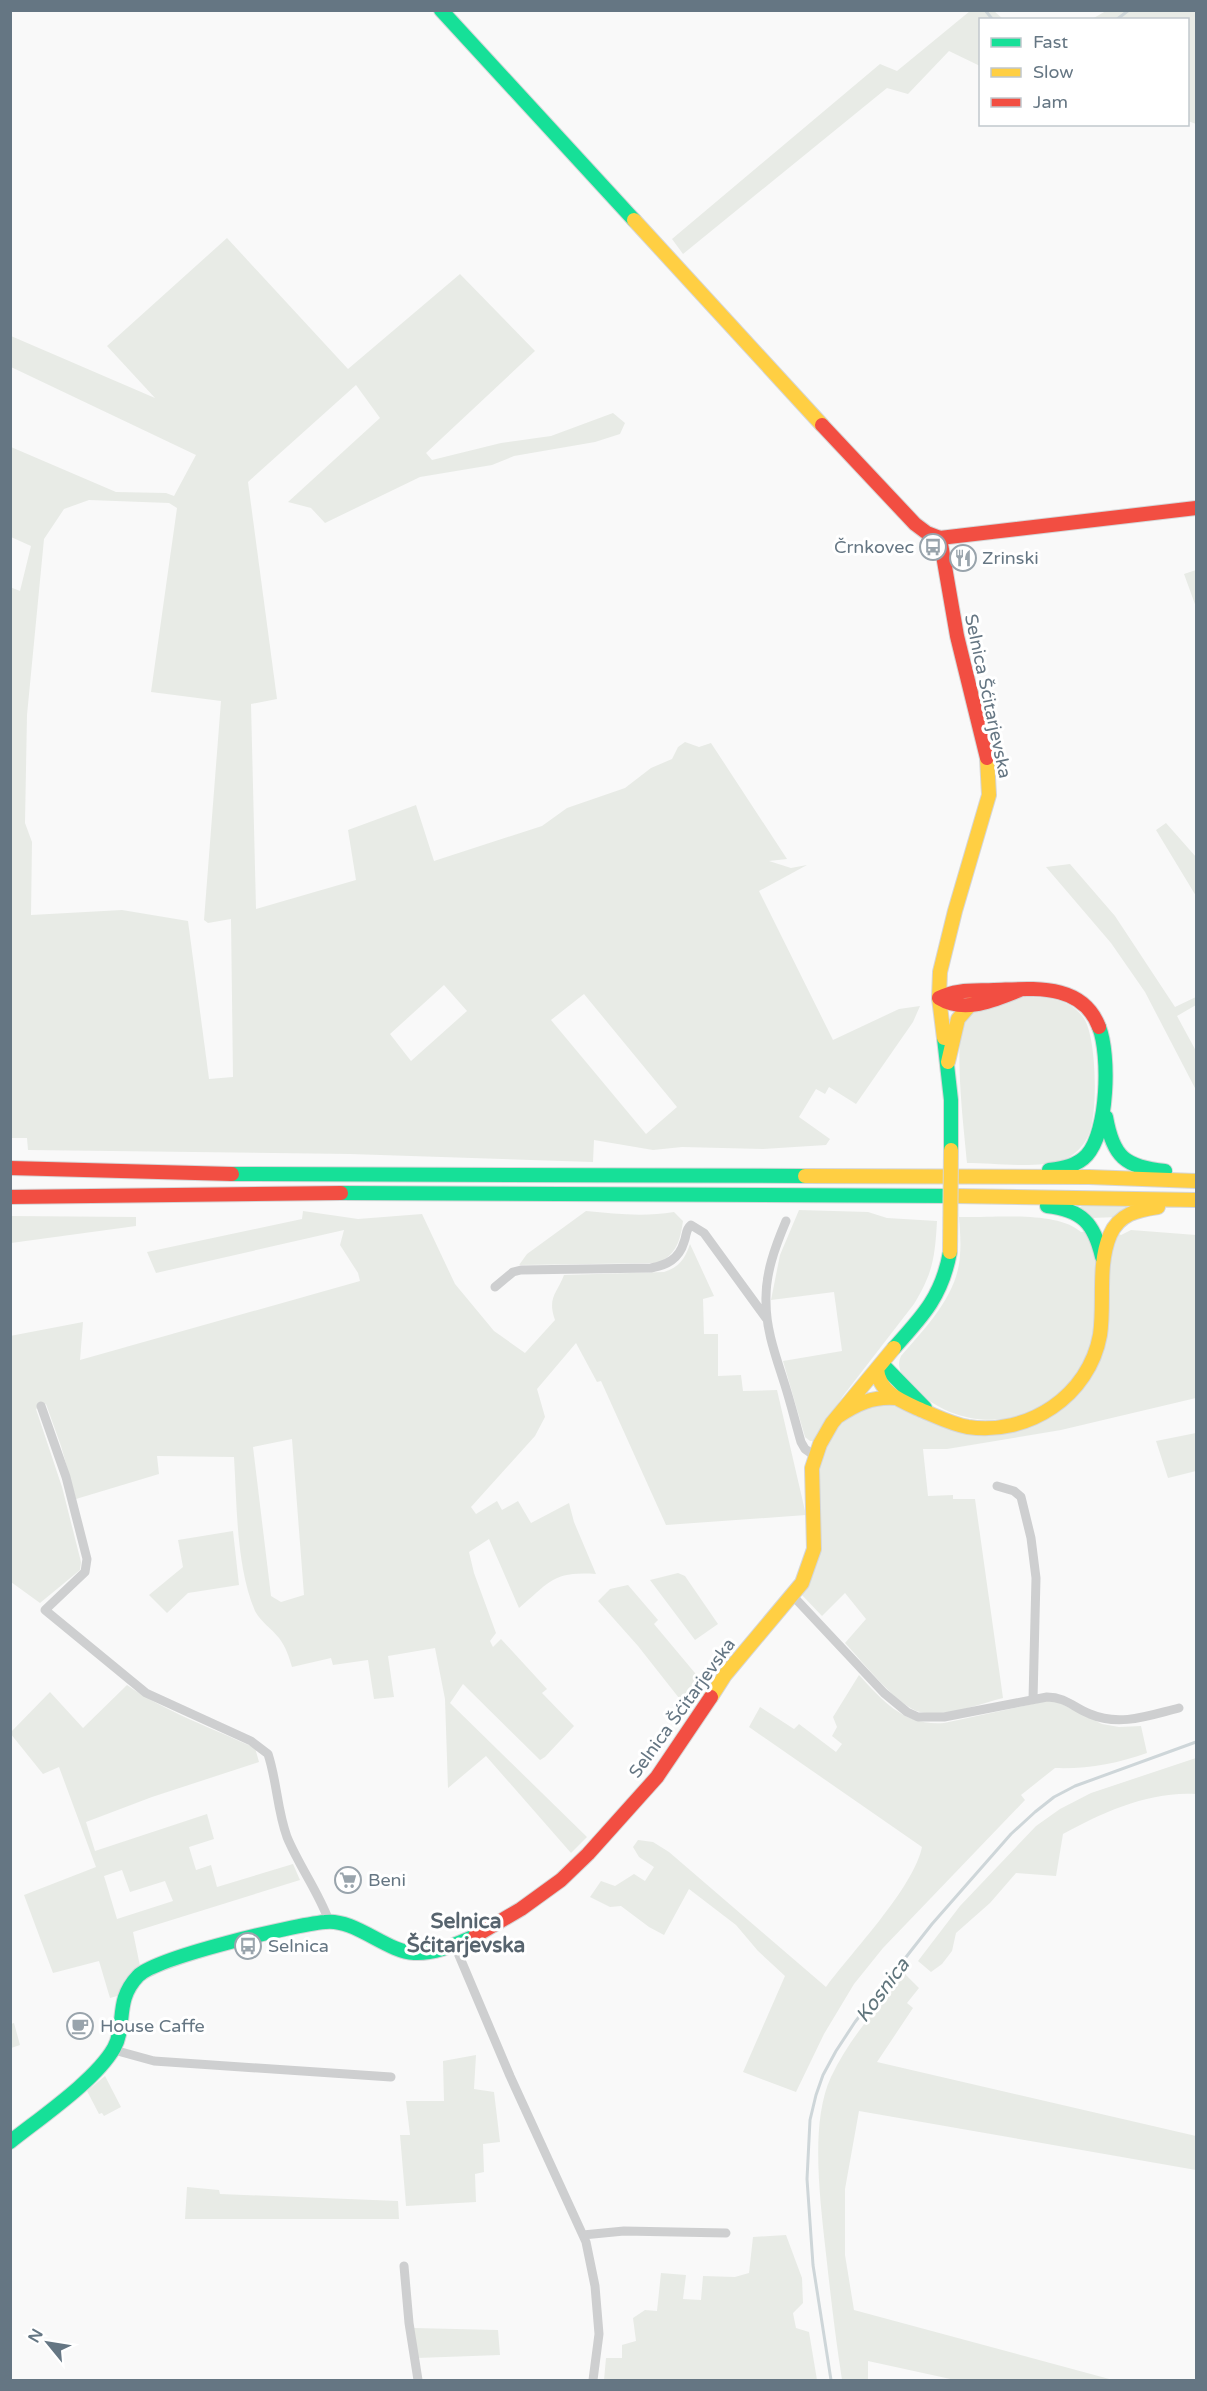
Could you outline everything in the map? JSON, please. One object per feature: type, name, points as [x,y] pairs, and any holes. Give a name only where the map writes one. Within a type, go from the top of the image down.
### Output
[{"type":"main road","points":[[441,10],[896,506],[927,533],[940,538],[1197,508]]},
{"type":"main road","name":"Selnica Šćitarjevska","points":[[940,538],[957,636],[987,758],[990,781],[983,821],[943,955],[939,998],[948,1062]]},
{"type":"main road","points":[[939,998],[953,1006],[971,1004],[1020,990]]},
{"type":"main road","points":[[939,998],[950,993],[1053,990],[1077,1000],[1092,1013],[1103,1035],[1105,1046],[1104,1105],[1095,1146],[1080,1161],[1066,1168],[1023,1172],[1005,1178]]},
{"type":"main road","points":[[815,1456],[823,1438],[837,1417],[930,1307],[946,1275],[950,1252],[951,1150],[948,1062],[957,1019],[971,1004]]},
{"type":"main road","points":[[1104,1105],[1112,1146],[1124,1159],[1146,1169],[1178,1172],[1197,1179]]},
{"type":"main road","points":[[10,1168],[231,1174],[1197,1179]]},
{"type":"main road","points":[[10,1197],[380,1193],[1197,1200]]},
{"type":"main road","points":[[1012,1197],[1037,1206],[1065,1208],[1082,1217],[1097,1236],[1103,1263]]},
{"type":"main road","points":[[879,1367],[877,1376],[882,1386],[896,1398],[955,1424],[977,1428],[999,1428],[1029,1420],[1061,1401],[1084,1374],[1097,1346],[1101,1325],[1103,1263],[1111,1232],[1125,1215],[1139,1209],[1181,1205],[1197,1200]]},
{"type":"main road","points":[[879,1367],[929,1413]]},
{"type":"main road","points":[[837,1417],[871,1398],[896,1398]]},
{"type":"main road","name":"Selnica Šćitarjevska","points":[[10,2142],[104,2066],[114,2050],[123,2001],[130,1985],[144,1971],[159,1964],[301,1924],[329,1921],[360,1930],[392,1946],[414,1953],[429,1952],[455,1946],[476,1936],[540,1896],[588,1854],[662,1771],[724,1675],[802,1584],[814,1550],[812,1482],[815,1456]]},
{"type":"street","points":[[786,1221],[768,1275],[765,1300],[766,1317],[772,1348],[801,1442],[805,1449],[815,1456]]},
{"type":"street","points":[[495,1287],[513,1272],[521,1270],[651,1268],[665,1265],[673,1260],[680,1251],[687,1229],[692,1224],[704,1233],[766,1317]]},
{"type":"street","points":[[41,1406],[66,1477],[87,1559],[85,1572],[45,1610],[146,1693],[250,1742],[268,1754],[286,1834],[300,1867],[323,1905],[329,1921]]},
{"type":"street","points":[[997,1486],[1014,1491],[1021,1497],[1031,1538],[1036,1578],[1034,1699]]},
{"type":"street","points":[[793,1596],[884,1693],[907,1712],[918,1717],[944,1717],[1034,1699],[1059,1697],[1089,1714],[1109,1719],[1146,1718],[1179,1708]]},
{"type":"street","points":[[455,1946],[510,2076],[583,2235],[591,2264],[599,2334],[593,2380]]},
{"type":"street","points":[[114,2050],[154,2061],[391,2077]]},
{"type":"street","points":[[583,2235],[624,2231],[726,2233]]},
{"type":"street","points":[[404,2266],[418,2380]]},
{"type":"shaded area","points":[[970,11],[994,11],[1002,18],[979,18],[979,66],[949,51],[908,94],[887,88],[683,254],[672,239],[880,64],[897,71]]},
{"type":"shaded area","points":[[1106,11],[1196,11],[1196,124],[1189,121],[1189,18],[1094,18]]},
{"type":"shaded area","points":[[227,238],[348,369],[460,274],[535,351],[426,453],[432,460],[501,443],[551,436],[613,413],[625,423],[620,434],[595,442],[514,456],[492,465],[420,477],[325,523],[311,508],[288,502],[380,418],[356,385],[248,482],[277,699],[251,704],[256,909],[356,880],[348,830],[416,805],[434,861],[542,826],[567,808],[625,788],[651,768],[672,759],[678,747],[685,742],[699,747],[711,743],[787,859],[769,861],[791,868],[807,865],[759,891],[833,1040],[899,1009],[920,1006],[913,1022],[856,1104],[829,1087],[825,1094],[816,1089],[799,1117],[830,1139],[826,1145],[763,1149],[682,1147],[653,1150],[594,1140],[593,1162],[350,1154],[28,1150],[27,1138],[11,1138],[10,587],[20,591],[31,546],[11,537],[11,447],[116,492],[166,493],[174,496],[196,455],[11,367],[11,336],[155,398],[107,346]],"holes":[[[89,500],[169,503],[177,508],[151,692],[221,701],[204,920],[208,923],[231,919],[233,1077],[209,1079],[188,921],[122,910],[31,915],[32,842],[25,823],[27,715],[44,539],[64,509]],[[444,985],[467,1011],[411,1061],[390,1034]],[[584,994],[677,1107],[646,1134],[551,1020]]]},
{"type":"shaded area","points":[[1196,570],[1196,607],[1184,574]]},
{"type":"shaded area","points":[[1166,823],[1196,857],[1196,896],[1156,830]]},
{"type":"shaded area","points":[[1070,864],[1115,916],[1175,1007],[1196,997],[1196,1005],[1177,1016],[1196,1051],[1196,1090],[1145,992],[1111,943],[1046,867]]},
{"type":"shaded area","points":[[1024,997],[1048,998],[1064,1002],[1083,1017],[1088,1026],[1095,1074],[1094,1109],[1089,1134],[1075,1153],[1053,1163],[1029,1165],[967,1163],[959,1062],[962,1025],[967,1015],[979,1007]]},
{"type":"shaded area","points":[[1083,1205],[1125,1205],[1127,1207],[1118,1217],[1091,1218],[1078,1209]]},
{"type":"shaded area","points":[[799,1210],[868,1212],[887,1218],[937,1221],[932,1264],[914,1304],[843,1396],[814,1441],[805,1437],[783,1361],[842,1351],[834,1292],[771,1300],[780,1255]]},
{"type":"shaded area","points":[[303,1211],[358,1219],[422,1214],[455,1284],[494,1331],[525,1353],[555,1320],[552,1301],[564,1275],[664,1272],[681,1262],[690,1244],[714,1296],[703,1299],[704,1334],[718,1334],[718,1376],[741,1375],[743,1391],[777,1390],[806,1515],[666,1525],[601,1381],[597,1382],[576,1343],[537,1389],[545,1417],[535,1436],[471,1507],[476,1514],[497,1501],[502,1510],[518,1501],[531,1523],[569,1503],[574,1522],[596,1574],[570,1574],[553,1580],[519,1608],[489,1539],[469,1552],[474,1573],[496,1633],[490,1641],[493,1647],[501,1639],[547,1689],[542,1693],[574,1726],[545,1757],[540,1760],[463,1684],[450,1703],[587,1837],[571,1853],[486,1756],[448,1788],[445,1699],[435,1648],[388,1656],[394,1697],[374,1699],[368,1660],[333,1665],[331,1658],[292,1667],[284,1645],[257,1615],[244,1575],[238,1535],[234,1457],[157,1456],[159,1474],[76,1499],[46,1404],[36,1409],[62,1487],[81,1562],[80,1570],[40,1603],[11,1582],[10,1336],[83,1322],[80,1360],[360,1281],[358,1273],[340,1245],[344,1230],[156,1273],[147,1252],[302,1219]],"holes":[[[292,1439],[304,1595],[281,1602],[271,1596],[253,1447]]]},
{"type":"shaded area","points":[[586,1211],[641,1215],[674,1212],[683,1221],[681,1235],[674,1251],[659,1263],[519,1265],[527,1254]]},
{"type":"shaded area","points":[[11,1216],[136,1217],[136,1226],[11,1243]]},
{"type":"shaded area","points":[[959,1217],[1041,1218],[1070,1225],[1081,1232],[1090,1231],[1097,1255],[1098,1282],[1092,1340],[1088,1352],[1069,1384],[1050,1401],[1028,1413],[1005,1419],[981,1419],[956,1414],[934,1404],[910,1384],[900,1369],[901,1356],[939,1310],[953,1284],[960,1255]]},
{"type":"shaded area","points":[[1131,1230],[1196,1235],[1196,1398],[1061,1430],[947,1449],[923,1449],[928,1496],[953,1495],[953,1499],[975,1499],[1003,1698],[962,1710],[941,1713],[911,1709],[891,1693],[845,1643],[866,1619],[845,1593],[822,1616],[801,1594],[813,1575],[821,1547],[818,1474],[821,1455],[830,1437],[846,1417],[884,1400],[987,1434],[1083,1388],[1109,1271],[1115,1232],[1121,1235]]},
{"type":"shaded area","points":[[1196,1433],[1196,1471],[1168,1478],[1156,1441]]},
{"type":"shaded area","points":[[233,1531],[239,1585],[188,1593],[167,1613],[149,1595],[183,1567],[178,1540]]},
{"type":"shaded area","points":[[678,1573],[685,1576],[718,1624],[695,1640],[650,1580]]},
{"type":"shaded area","points":[[628,1585],[658,1620],[654,1624],[705,1685],[690,1712],[638,1646],[598,1601],[610,1589]]},
{"type":"shaded area","points":[[859,1675],[886,1703],[917,1721],[944,1723],[1056,1701],[1102,1724],[1119,1727],[1141,1726],[1147,1753],[1102,1765],[1055,1768],[1021,1795],[1025,1800],[883,1948],[854,1984],[824,2034],[796,2092],[743,2072],[785,1976],[758,1951],[736,1925],[689,1889],[664,1935],[621,1906],[610,1907],[590,1897],[601,1881],[615,1886],[634,1874],[645,1881],[654,1867],[639,1857],[633,1847],[638,1840],[653,1842],[669,1852],[826,1987],[895,1900],[917,1863],[922,1847],[749,1727],[760,1707],[794,1729],[799,1724],[836,1752],[842,1744],[832,1736],[837,1727],[833,1717]]},
{"type":"shaded area","points":[[127,1685],[173,1712],[255,1748],[259,1762],[152,1797],[86,1822],[95,1851],[207,1814],[214,1839],[189,1847],[196,1870],[211,1865],[217,1887],[293,1864],[300,1880],[133,1932],[140,1966],[126,1978],[117,1996],[110,1998],[99,1961],[53,1973],[24,1895],[96,1867],[59,1767],[43,1774],[10,1733],[50,1692],[83,1728]],"holes":[[[122,1870],[130,1892],[165,1881],[173,1901],[117,1919],[104,1876]]]},
{"type":"shaded area","points":[[1196,1758],[1196,1794],[1161,1796],[1127,1805],[1063,1834],[1056,1876],[1016,1873],[990,1903],[956,1933],[952,1951],[942,1964],[931,1972],[918,1961],[960,1906],[1036,1826],[1060,1809],[1091,1793]]},
{"type":"shaded area","points":[[905,1974],[919,1988],[907,2003],[913,2008],[877,2062],[1196,2136],[1196,2170],[859,2111],[845,2189],[845,2255],[854,2310],[1113,2380],[955,2380],[868,2361],[868,2380],[842,2380],[821,2205],[818,2160],[820,2115],[831,2077],[846,2049]]},
{"type":"shaded area","points":[[14,2023],[20,2045],[11,2048],[11,2024]]},
{"type":"shaded area","points":[[476,2055],[474,2089],[494,2092],[500,2142],[483,2144],[484,2172],[475,2174],[476,2202],[406,2206],[400,2135],[410,2135],[406,2101],[444,2101],[443,2061]]},
{"type":"shaded area","points":[[105,2076],[121,2107],[104,2116],[102,2113],[99,2114],[87,2091]]},
{"type":"shaded area","points":[[187,2187],[219,2190],[220,2194],[398,2201],[399,2219],[185,2219]]},
{"type":"shaded area","points":[[786,2235],[802,2278],[803,2303],[793,2313],[796,2328],[809,2332],[817,2380],[604,2380],[606,2358],[622,2358],[622,2345],[636,2341],[633,2318],[645,2310],[657,2311],[661,2273],[686,2275],[683,2299],[701,2300],[703,2276],[735,2277],[749,2273],[753,2237]]},
{"type":"shaded area","points":[[414,2328],[498,2330],[500,2355],[417,2358]]},
{"type":"waterway","points":[[985,10],[991,18]]},
{"type":"waterway","points":[[1119,18],[1129,10]]},
{"type":"waterway","name":"Kosnica","points":[[831,2380],[813,2265],[807,2179],[810,2120],[823,2075],[836,2051],[855,2022],[932,1924],[1011,1834],[1035,1812],[1054,1797],[1075,1786],[1196,1742]]},
{"type":"traffic: fast","points":[[441,10],[634,220]]},
{"type":"traffic: fast","points":[[1049,1170],[1079,1162],[1094,1144],[1103,1111],[1106,1073],[1103,1040],[1099,1027]]},
{"type":"traffic: fast","points":[[944,1038],[951,1100],[951,1150]]},
{"type":"traffic: fast","points":[[1106,1117],[1113,1142],[1123,1158],[1140,1166],[1165,1171]]},
{"type":"traffic: fast","points":[[232,1174],[805,1176]]},
{"type":"traffic: fast","points":[[341,1193],[954,1196]]},
{"type":"traffic: fast","points":[[1047,1206],[1069,1211],[1085,1220],[1095,1235],[1102,1257]]},
{"type":"traffic: fast","points":[[894,1348],[930,1304],[942,1281],[950,1252]]},
{"type":"traffic: fast","points":[[882,1364],[925,1408]]},
{"type":"traffic: fast","points":[[10,2142],[66,2098],[106,2060],[118,2039],[126,1995],[138,1976],[150,1968],[227,1943],[325,1922],[347,1925],[393,1947],[414,1953],[438,1950],[475,1936]]},
{"type":"traffic: slow","points":[[634,220],[822,425]]},
{"type":"traffic: slow","points":[[944,1038],[939,998],[940,972],[955,911],[989,795],[987,758]]},
{"type":"traffic: slow","points":[[948,1062],[958,1019],[971,1004]]},
{"type":"traffic: slow","points":[[950,1252],[951,1150]]},
{"type":"traffic: slow","points":[[805,1176],[1089,1177],[1196,1181]]},
{"type":"traffic: slow","points":[[954,1196],[1196,1200]]},
{"type":"traffic: slow","points":[[877,1369],[882,1384],[892,1395],[921,1410],[962,1426],[990,1428],[1012,1425],[1033,1418],[1052,1407],[1069,1393],[1083,1376],[1094,1357],[1100,1335],[1104,1259],[1114,1228],[1118,1222],[1130,1214],[1158,1207]]},
{"type":"traffic: slow","points":[[711,1697],[725,1675],[802,1583],[814,1549],[812,1468],[820,1444],[832,1423],[894,1348]]},
{"type":"traffic: slow","points":[[837,1417],[865,1402],[880,1398],[896,1398]]},
{"type":"traffic: jam","points":[[822,425],[915,524],[927,533],[940,538],[1196,508]]},
{"type":"traffic: jam","points":[[940,538],[957,636],[987,758]]},
{"type":"traffic: jam","points":[[1020,990],[980,1004],[959,1005],[939,998],[966,991],[1024,989],[1054,991],[1081,1002],[1091,1012],[1099,1027]]},
{"type":"traffic: jam","points":[[10,1168],[232,1174]]},
{"type":"traffic: jam","points":[[10,1197],[341,1193]]},
{"type":"traffic: jam","points":[[475,1936],[521,1909],[561,1880],[588,1854],[657,1777],[711,1697]]},
{"type":"place","name":"Črnkovec","points":[[933,547]]},
{"type":"place","name":"Zrinski","points":[[963,558]]},
{"type":"place","name":"Beni","points":[[348,1880]]},
{"type":"place","name":"Selnica","points":[[248,1946]]},
{"type":"place","name":"House Caffe","points":[[80,2026]]},
{"type":"district","name":"Selnica Šćitarjevska","points":[[466,1933]]}]
